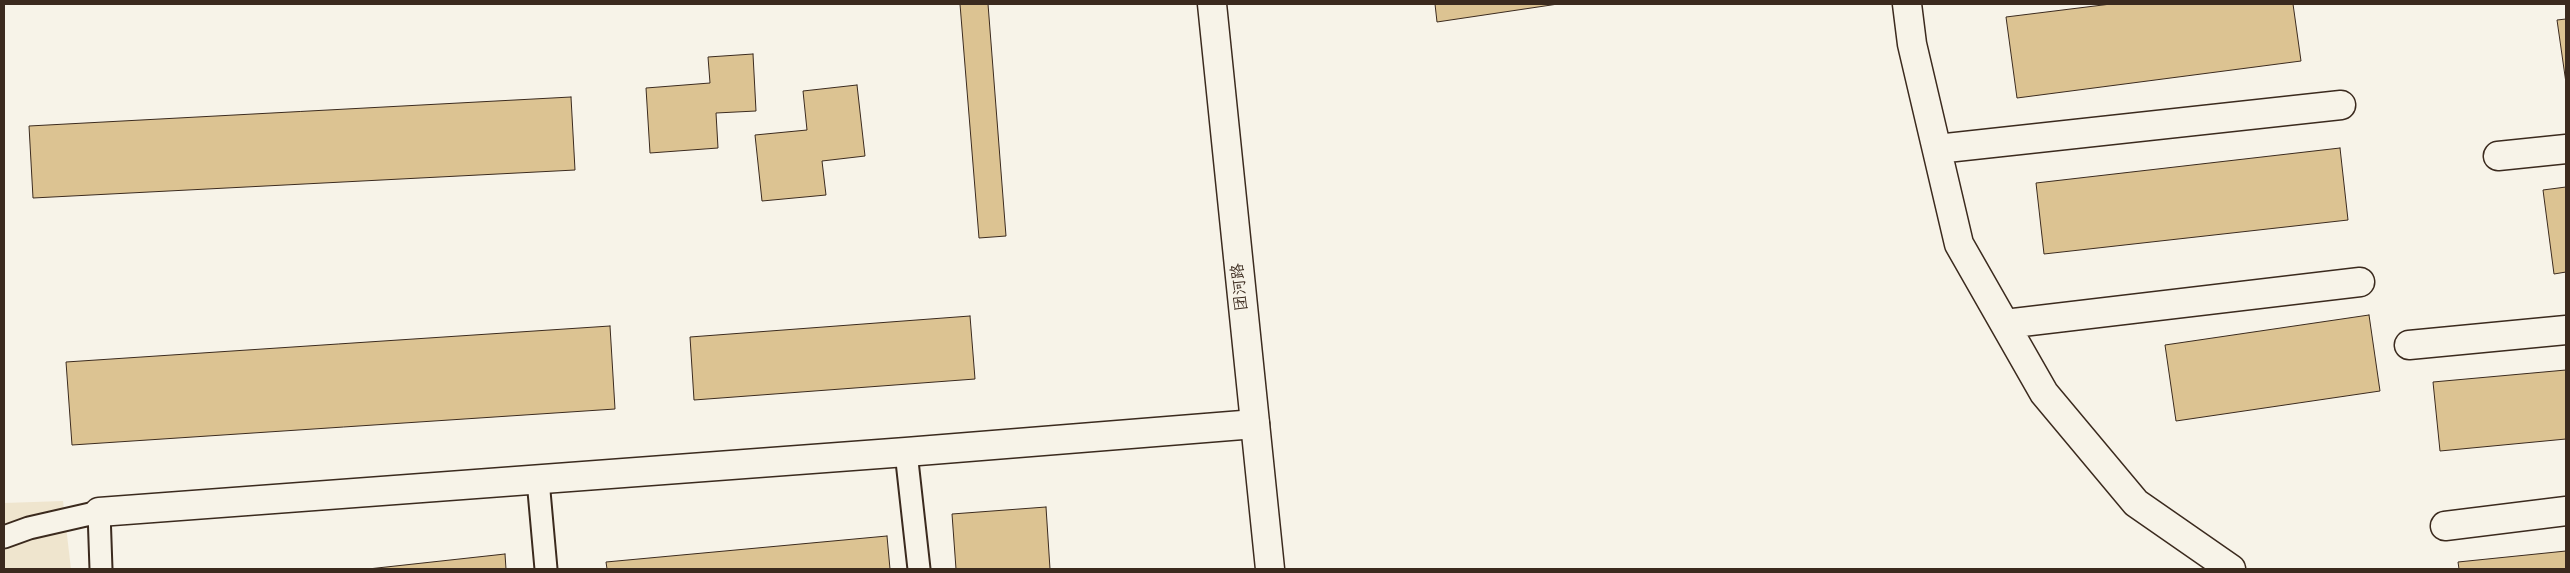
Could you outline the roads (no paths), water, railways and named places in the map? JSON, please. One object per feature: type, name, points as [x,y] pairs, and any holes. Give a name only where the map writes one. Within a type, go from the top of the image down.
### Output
[{"type":"street","name":"团河路","points":[[1212,4],[1270,569]]},
{"type":"street","points":[[1907,4],[1912,44],[1959,244],[2044,393],[2136,503],[2231,569]]},
{"type":"street","points":[[1937,149],[2341,105]]},
{"type":"street","points":[[2498,156],[2566,149]]},
{"type":"street","points":[[2005,324],[2360,282]]},
{"type":"street","points":[[2409,345],[2566,330]]},
{"type":"street","points":[[99,512],[1255,424]]},
{"type":"street","points":[[2445,526],[2566,511]]},
{"type":"lane","points":[[906,452],[919,569]]},
{"type":"lane","points":[[538,480],[546,569]]},
{"type":"lane","points":[[4,537],[29,528],[99,512],[101,569]]}]
